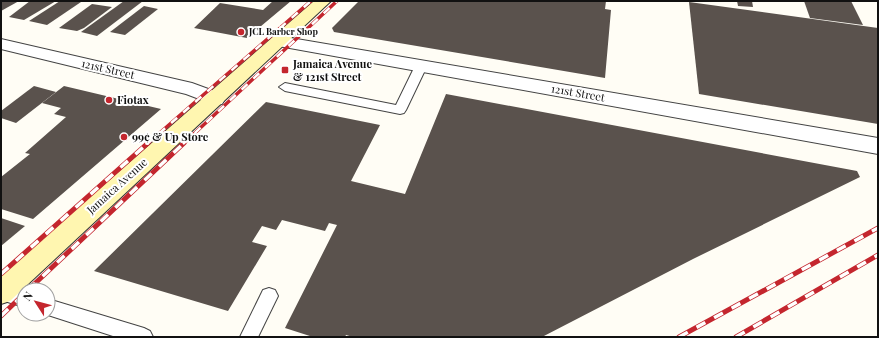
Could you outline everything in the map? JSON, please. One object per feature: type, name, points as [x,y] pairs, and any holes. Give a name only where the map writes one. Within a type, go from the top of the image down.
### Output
[{"type":"main road","name":"Jamaica Avenue","points":[[1,292],[323,1]]},
{"type":"street","name":"121st Street","points":[[279,41],[878,146]]},
{"type":"street","name":"121st Street","points":[[1,44],[192,89],[214,99]]},
{"type":"lane","points":[[285,87],[400,110],[421,66]]},
{"type":"lane","points":[[1,292],[16,297]]},
{"type":"lane","points":[[249,337],[269,296]]},
{"type":"lane","points":[[56,310],[144,337]]},
{"type":"building","points":[[1,1],[19,1],[1,11]]},
{"type":"building","points":[[30,1],[56,1],[24,20],[9,17]]},
{"type":"building","points":[[60,1],[81,2],[47,25],[29,21]]},
{"type":"building","points":[[124,1],[143,1],[97,36],[81,32]]},
{"type":"building","points":[[273,1],[291,1],[247,38],[194,28],[220,3],[263,10]]},
{"type":"building","points":[[359,1],[606,1],[605,9],[611,10],[605,78],[334,32],[332,28]]},
{"type":"building","points":[[737,1],[752,1],[753,7],[738,6]]},
{"type":"building","points":[[804,1],[851,1],[863,25],[810,18]]},
{"type":"building","points":[[689,2],[878,28],[878,124],[699,94]]},
{"type":"building","points":[[92,4],[112,7],[84,28],[77,31],[59,28]]},
{"type":"building","points":[[144,6],[158,9],[125,35],[110,32]]},
{"type":"building","points":[[34,86],[56,92],[16,123],[1,118],[1,111]]},
{"type":"building","points":[[64,86],[161,109],[33,219],[1,209],[1,177],[30,154],[25,153],[66,117],[54,114],[61,108],[42,103]]},
{"type":"building","points":[[446,94],[857,171],[860,177],[693,259],[542,337],[353,337],[346,335],[345,337],[313,337],[285,328],[337,225],[329,223],[325,231],[282,220],[276,230],[262,226],[252,242],[267,246],[228,311],[94,271],[266,102],[380,125],[351,181],[405,194]]},
{"type":"building","points":[[1,218],[25,226],[1,246]]},
{"type":"railway","points":[[147,144],[311,1]]},
{"type":"railway","points":[[183,144],[337,1]]},
{"type":"railway","points":[[1,274],[148,143]]},
{"type":"railway","points":[[36,282],[184,143]]},
{"type":"railway","points":[[679,337],[878,228]]},
{"type":"railway","points":[[736,337],[878,255]]},
{"type":"railway","points":[[1,316],[16,302]]},
{"type":"place","name":"JCL Barber Shop","points":[[241,32]]},
{"type":"place","name":"Jamaica Avenue & 121st Street","points":[[285,70]]},
{"type":"place","name":"Fiotax","points":[[109,100]]},
{"type":"place","name":"99¢ & Up Store","points":[[124,137]]}]
